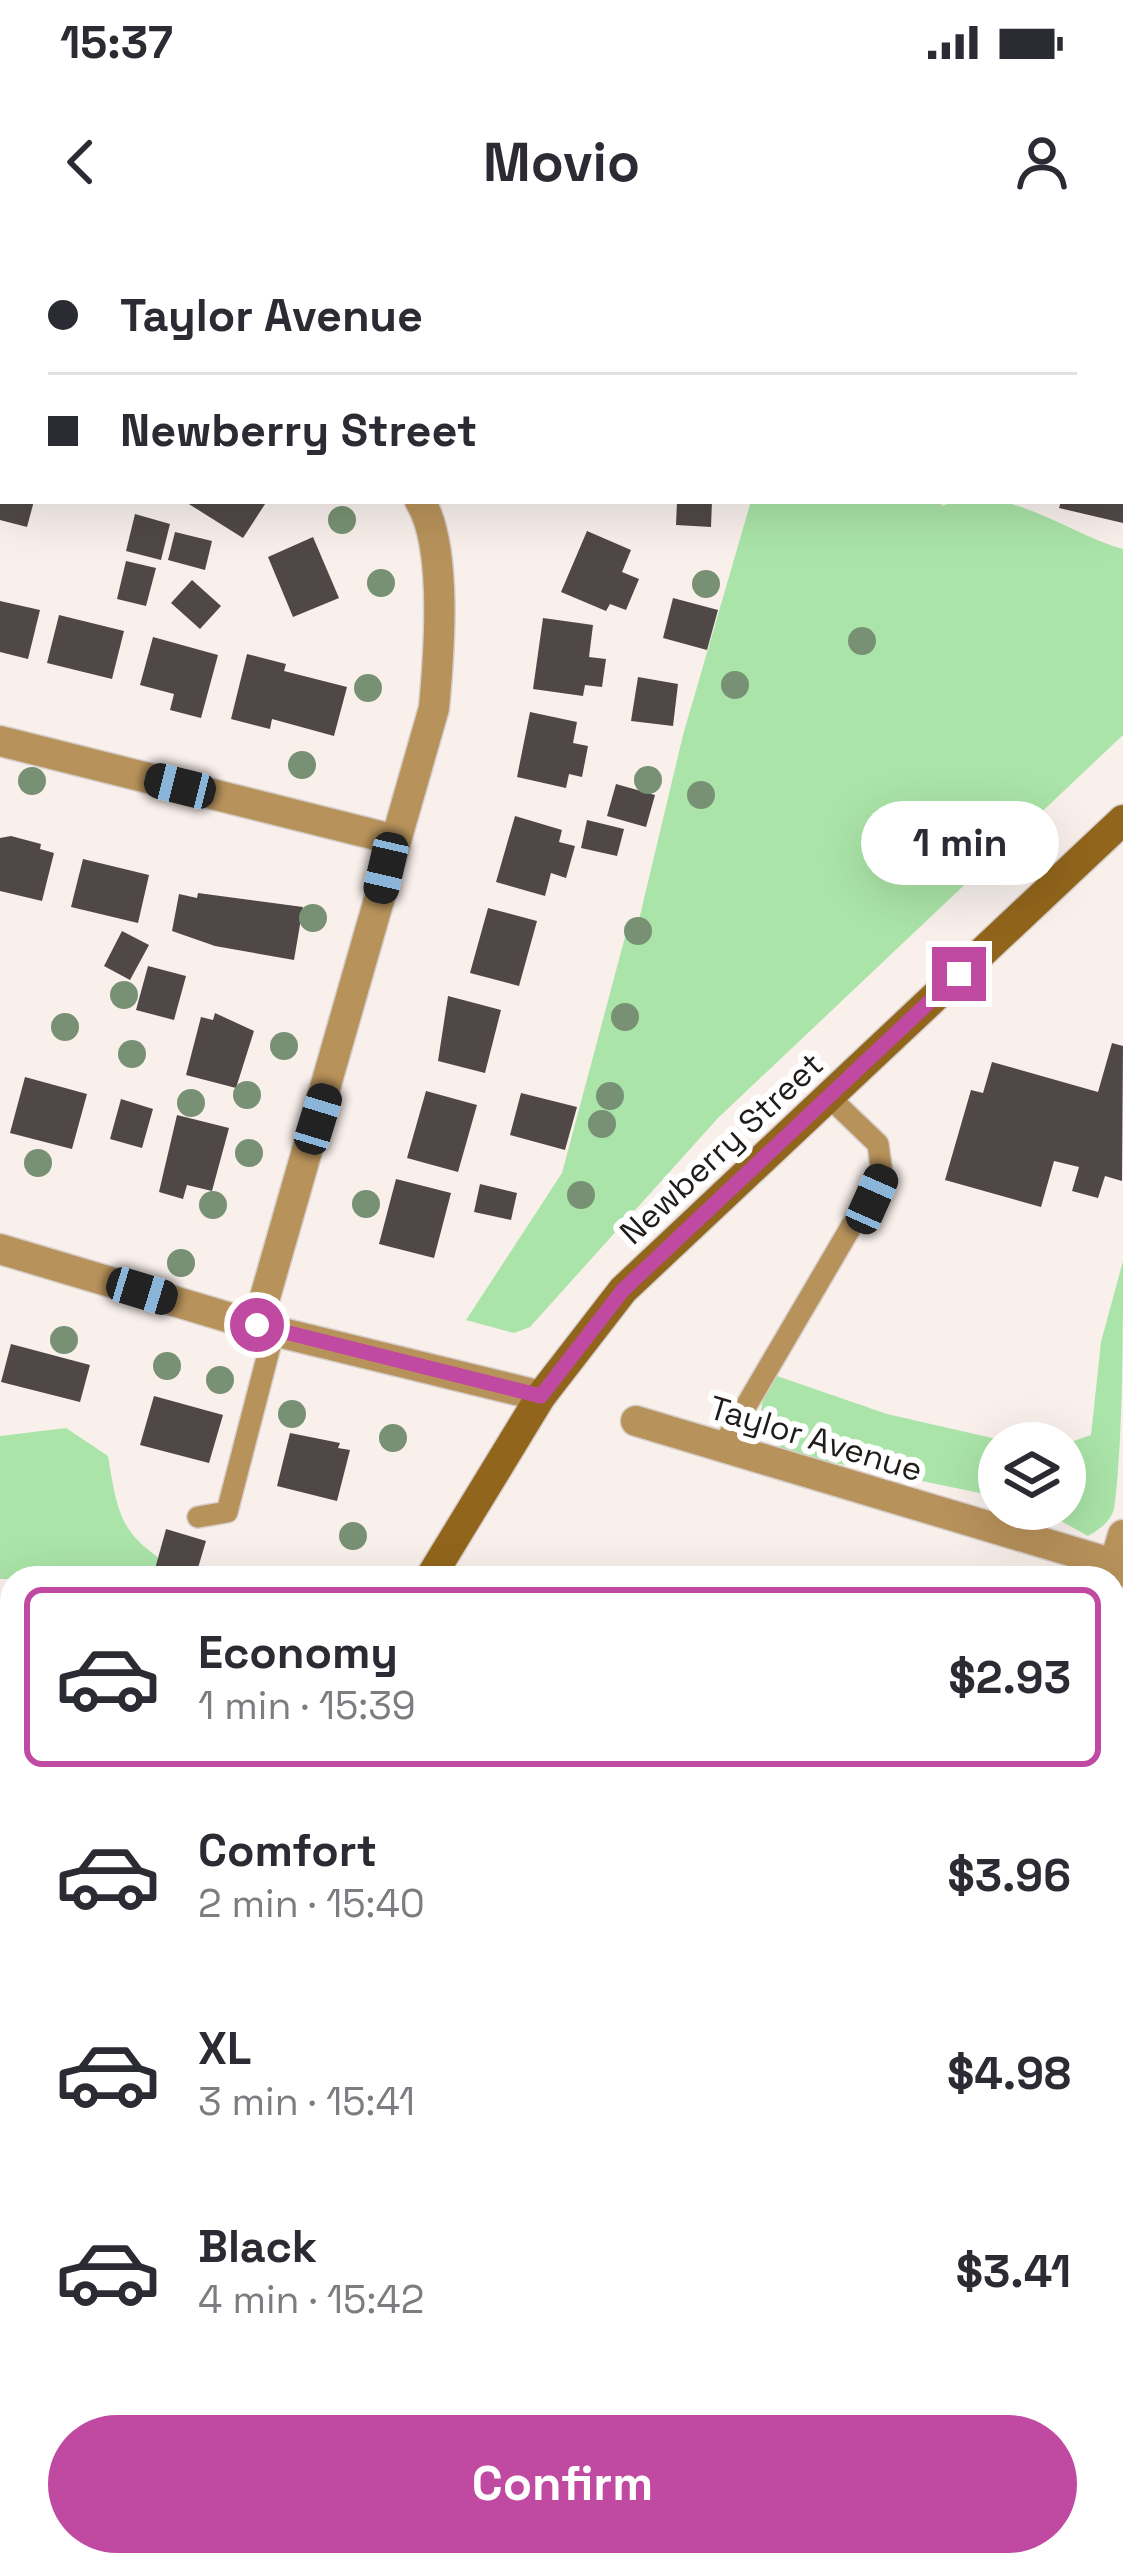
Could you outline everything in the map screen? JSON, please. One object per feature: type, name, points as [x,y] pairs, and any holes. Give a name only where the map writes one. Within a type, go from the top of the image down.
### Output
[{"type":"street","points":[[266,1328],[364,964],[392,839],[434,708],[440,651],[430,518],[422,504]]},
{"type":"street","points":[[0,741],[392,839]]},
{"type":"street","name":"Newberry Street","points":[[437,1566],[541,1396],[623,1290],[1123,820]]},
{"type":"street","points":[[0,1249],[266,1328],[541,1396]]},
{"type":"street","name":"Taylor Avenue","points":[[636,1421],[1116,1559]]},
{"type":"lane","points":[[722,1447],[882,1174],[878,1144],[827,1095]]},
{"type":"lane","points":[[197,1517],[226,1512],[266,1328]]},
{"type":"green space","points":[[750,504],[1011,504],[1123,549],[1123,735],[718,1118],[530,1327],[514,1333],[466,1320],[562,1173],[629,922],[638,924],[683,735]]},
{"type":"green space","points":[[1123,1261],[1121,1421],[1114,1509],[1104,1525],[1088,1536],[1077,1530],[1086,1530],[1086,1437],[1091,1435],[1101,1342]]},
{"type":"green space","points":[[777,1376],[887,1414],[978,1435],[978,1493],[787,1453],[764,1426],[762,1407]]},
{"type":"green space","points":[[66,1428],[108,1456],[117,1501],[129,1529],[170,1566],[0,1566],[0,1436]]},
{"type":"building","points":[[0,504],[33,504],[27,527],[0,520]]},
{"type":"building","points":[[189,504],[265,504],[243,538]]},
{"type":"building","points":[[677,504],[712,504],[711,527],[676,525]]},
{"type":"building","points":[[1060,504],[1123,504],[1123,523],[1059,508]]},
{"type":"building","points":[[135,514],[170,524],[161,560],[126,551]]},
{"type":"building","points":[[587,531],[631,550],[622,572],[639,579],[626,610],[610,604],[606,611],[561,592]]},
{"type":"building","points":[[175,532],[212,541],[205,570],[168,560]]},
{"type":"building","points":[[313,537],[339,598],[293,617],[268,557]]},
{"type":"building","points":[[126,561],[156,568],[146,606],[117,599]]},
{"type":"building","points":[[192,580],[221,606],[200,629],[171,603]]},
{"type":"building","points":[[673,598],[718,610],[707,650],[663,638]]},
{"type":"building","points":[[0,601],[40,610],[28,659],[0,652]]},
{"type":"building","points":[[59,615],[124,631],[112,679],[47,663]]},
{"type":"building","points":[[543,618],[593,625],[589,657],[606,659],[602,687],[585,685],[583,696],[533,689]]},
{"type":"building","points":[[153,637],[218,655],[201,718],[170,710],[174,694],[140,685]]},
{"type":"building","points":[[247,654],[286,664],[284,671],[347,687],[334,736],[272,719],[270,729],[231,719]]},
{"type":"building","points":[[638,677],[678,684],[673,726],[631,721]]},
{"type":"building","points":[[530,712],[577,722],[573,743],[588,746],[582,777],[569,774],[566,788],[517,777]]},
{"type":"building","points":[[616,784],[655,795],[646,827],[607,816]]},
{"type":"building","points":[[515,816],[562,830],[559,842],[575,846],[566,878],[551,873],[545,896],[496,882]]},
{"type":"building","points":[[587,820],[624,829],[617,856],[581,848]]},
{"type":"building","points":[[11,836],[54,853],[42,901],[0,891],[0,838]]},
{"type":"building","points":[[83,859],[149,875],[138,923],[71,907]]},
{"type":"building","points":[[198,893],[303,907],[294,960],[215,946],[172,931],[179,894],[197,898]]},
{"type":"building","points":[[488,908],[537,921],[519,986],[470,973]]},
{"type":"building","points":[[122,931],[149,945],[130,980],[104,966]]},
{"type":"building","points":[[148,966],[186,976],[174,1020],[136,1010]]},
{"type":"building","points":[[448,996],[501,1010],[485,1073],[438,1061]]},
{"type":"building","points":[[215,1013],[254,1031],[236,1088],[186,1075],[201,1017],[213,1020]]},
{"type":"building","points":[[1112,1043],[1123,1046],[1122,1181],[1105,1176],[1098,1198],[1072,1191],[1079,1167],[1054,1161],[1041,1207],[945,1180],[971,1090],[983,1093],[992,1062],[1098,1092]]},
{"type":"building","points":[[25,1077],[87,1094],[72,1149],[10,1133]]},
{"type":"building","points":[[426,1091],[477,1105],[458,1172],[407,1158]]},
{"type":"building","points":[[521,1093],[577,1107],[565,1150],[510,1135]]},
{"type":"building","points":[[121,1099],[153,1109],[142,1148],[110,1139]]},
{"type":"building","points":[[177,1115],[229,1128],[212,1191],[187,1185],[183,1199],[159,1192]]},
{"type":"building","points":[[396,1179],[451,1193],[434,1258],[379,1244]]},
{"type":"building","points":[[480,1184],[517,1193],[511,1220],[474,1212]]},
{"type":"building","points":[[11,1344],[90,1365],[80,1402],[1,1382]]},
{"type":"building","points":[[154,1396],[223,1415],[209,1463],[140,1445]]},
{"type":"building","points":[[290,1433],[340,1443],[338,1448],[350,1450],[337,1501],[277,1486]]},
{"type":"building","points":[[166,1529],[206,1541],[199,1566],[156,1566]]},
{"type":"route","points":[[257,1325],[541,1396],[623,1290],[959,974]]}]
